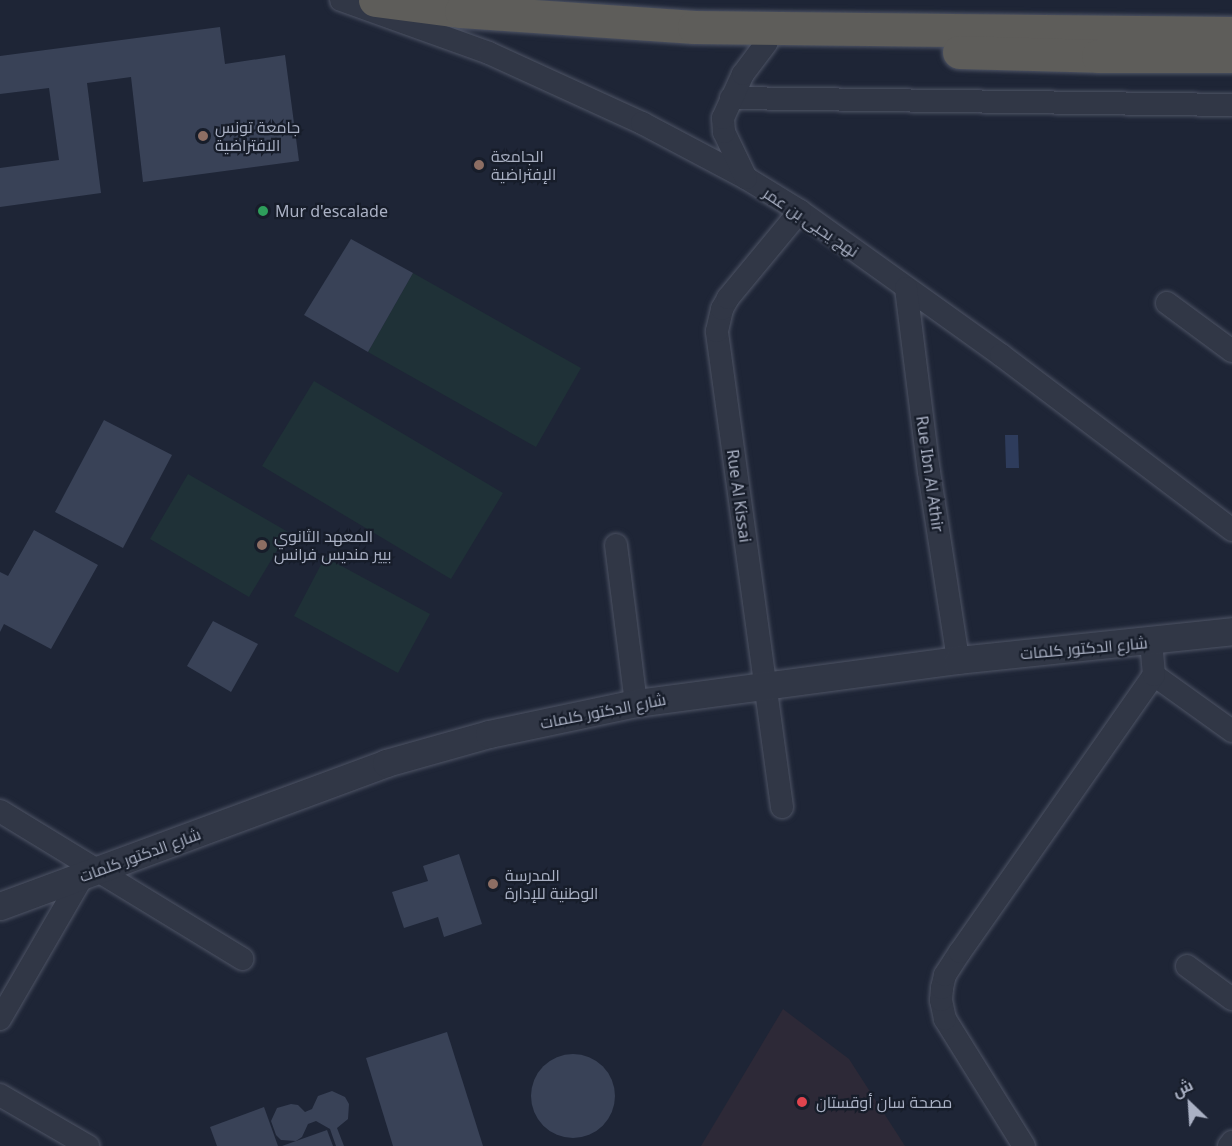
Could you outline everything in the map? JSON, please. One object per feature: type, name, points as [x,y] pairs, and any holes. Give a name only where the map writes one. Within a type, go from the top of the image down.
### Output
[{"type":"highway","points":[[375,0],[580,26],[766,43],[1098,56],[1232,56]]},
{"type":"highway","points":[[461,11],[694,27],[1232,33]]},
{"type":"street","name":"نهج يحيى بن عمر","points":[[341,0],[489,53],[642,123],[746,178],[800,211],[1112,437],[1232,530]]},
{"type":"street","points":[[746,178],[724,132],[723,118],[743,74],[766,43]]},
{"type":"street","points":[[731,98],[1232,105]]},
{"type":"street","name":"Rue Al Kissai","points":[[782,807],[717,331],[722,309],[728,298],[800,211]]},
{"type":"street","name":"Rue Ibn Al Athir","points":[[906,288],[929,472],[958,660]]},
{"type":"street","points":[[1167,303],[1232,351]]},
{"type":"street","points":[[616,545],[636,703]]},
{"type":"street","name":"شارع الدكتور كلمات","points":[[0,906],[418,752],[489,734],[636,703],[958,660],[1151,642],[1232,631]]},
{"type":"street","points":[[1024,1146],[945,1019],[941,1000],[945,975],[1154,675],[1151,642]]},
{"type":"street","points":[[1154,675],[1232,731]]},
{"type":"street","points":[[0,811],[90,873],[242,959]]},
{"type":"street","points":[[0,1019],[90,873]]},
{"type":"street","points":[[1186,966],[1232,999]]},
{"type":"street","points":[[0,1095],[88,1146]]},
{"type":"street","points":[[1229,1146],[1232,1142]]},
{"type":"shaded area","points":[[413,273],[581,368],[536,447],[368,352]]},
{"type":"shaded area","points":[[314,381],[503,493],[451,579],[262,466]]},
{"type":"shaded area","points":[[188,474],[288,532],[249,597],[150,539]]},
{"type":"shaded area","points":[[325,557],[430,614],[398,673],[294,616]]},
{"type":"shaded area","name":"مصحة سان أوقستان","points":[[783,1009],[849,1059],[905,1146],[701,1146]]},
{"type":"water","points":[[1005,435],[1018,435],[1019,468],[1006,468]]},
{"type":"building","points":[[220,27],[225,64],[285,55],[299,161],[143,182],[131,77],[87,83],[101,193],[0,207],[0,168],[59,160],[49,88],[0,94],[0,56]]},
{"type":"building","points":[[351,239],[413,273],[368,352],[304,315]]},
{"type":"building","points":[[104,420],[172,455],[123,548],[55,512]]},
{"type":"building","points":[[34,530],[98,565],[51,649],[4,624],[0,632],[0,572],[8,576]]},
{"type":"building","points":[[213,621],[258,644],[231,692],[187,666]]},
{"type":"building","points":[[459,854],[482,924],[444,937],[438,917],[404,928],[392,892],[428,881],[423,866]]},
{"type":"building","points":[[447,1032],[483,1146],[393,1146],[366,1058]]},
{"type":"building","points":[[573,1054],[589,1057],[603,1066],[612,1080],[615,1096],[612,1112],[603,1126],[589,1135],[573,1138],[557,1135],[543,1126],[534,1112],[531,1096],[534,1080],[543,1066],[557,1057]]},
{"type":"building","points":[[332,1091],[345,1097],[349,1104],[348,1119],[337,1128],[344,1146],[336,1146],[330,1129],[316,1121],[308,1124],[302,1137],[296,1141],[281,1140],[276,1135],[271,1121],[277,1108],[291,1104],[298,1105],[305,1112],[312,1109],[318,1096]]},
{"type":"building","points":[[264,1107],[278,1146],[217,1146],[210,1127]]},
{"type":"building","points":[[327,1130],[333,1146],[282,1146]]},
{"type":"place","name":"جامعة تونس الافتراضية","points":[[203,136]]},
{"type":"place","name":"الجامعة الإفتراضية","points":[[479,165]]},
{"type":"place","name":"Mur d'escalade","points":[[263,211]]},
{"type":"place","name":"المعهد الثانوي بيير منديس فرانس","points":[[262,545]]},
{"type":"place","name":"المدرسة الوطنية للإدارة","points":[[493,884]]},
{"type":"place","name":"مصحة سان أوقستان","points":[[802,1102]]}]
